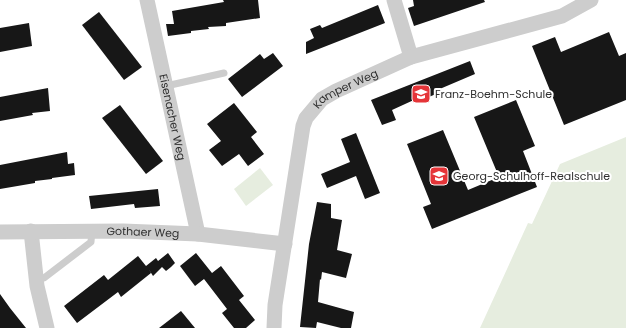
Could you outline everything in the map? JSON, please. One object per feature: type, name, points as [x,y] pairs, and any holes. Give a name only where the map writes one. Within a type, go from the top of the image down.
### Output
[{"type":"street","name":"Eisenacher Weg","points":[[147,0],[198,234]]},
{"type":"street","points":[[394,0],[411,57]]},
{"type":"street","name":"Kamper Weg","points":[[274,328],[275,305],[303,126],[306,118],[322,99],[336,91],[411,57],[562,16],[591,0]]},
{"type":"street","name":"Gothaer Weg","points":[[0,232],[92,230],[198,234],[284,244]]},
{"type":"street","points":[[31,231],[36,278],[47,328]]},
{"type":"lane","points":[[166,86],[224,73]]},
{"type":"lane","points":[[36,278],[44,278],[91,242],[92,230]]},
{"type":"shaded area","points":[[626,137],[626,328],[480,328],[528,223],[532,224],[560,164]]},
{"type":"shaded area","points":[[260,168],[273,185],[246,206],[234,189]]},
{"type":"building","points":[[223,0],[258,0],[260,18],[226,23],[226,26],[208,27],[209,29],[168,36],[166,24],[174,24],[172,11],[224,2]]},
{"type":"building","points":[[413,0],[484,0],[485,2],[414,26],[408,8],[414,6]]},
{"type":"building","points":[[378,5],[385,23],[306,54],[306,42],[314,38],[310,29],[320,25],[322,28]]},
{"type":"building","points":[[99,12],[142,67],[124,80],[82,25]]},
{"type":"building","points":[[29,23],[32,46],[0,52],[0,28]]},
{"type":"building","points":[[609,32],[619,56],[626,53],[626,100],[564,125],[532,46],[555,37],[561,52]]},
{"type":"building","points":[[273,53],[283,66],[242,97],[228,79],[260,54],[264,59]]},
{"type":"building","points":[[470,61],[475,74],[435,91],[436,94],[417,102],[416,99],[392,110],[396,120],[382,125],[371,100]]},
{"type":"building","points":[[48,88],[50,111],[32,113],[33,115],[0,121],[0,97]]},
{"type":"building","points":[[516,100],[535,146],[523,151],[537,187],[432,229],[423,207],[431,204],[407,144],[443,130],[468,190],[499,177],[474,117]]},
{"type":"building","points":[[234,103],[257,132],[251,137],[264,154],[248,166],[239,154],[222,166],[209,150],[221,141],[207,124]]},
{"type":"building","points":[[120,105],[163,161],[146,174],[102,118]]},
{"type":"building","points":[[356,133],[380,193],[365,199],[356,176],[327,188],[321,174],[350,162],[341,139]]},
{"type":"building","points":[[67,152],[68,164],[74,163],[75,175],[35,181],[35,183],[0,189],[0,165]]},
{"type":"building","points":[[158,189],[160,206],[135,208],[134,204],[91,209],[89,196]]},
{"type":"building","points":[[317,202],[331,204],[331,218],[342,220],[337,250],[352,254],[346,278],[322,272],[318,302],[354,312],[351,328],[341,328],[317,322],[316,328],[300,327],[309,244]]},
{"type":"building","points":[[168,253],[175,263],[166,271],[162,267],[153,276],[148,268],[151,273],[121,297],[118,292],[77,323],[64,306],[104,275],[108,280],[138,256],[146,266],[156,258],[158,261]]},
{"type":"building","points":[[196,253],[212,273],[221,266],[244,296],[239,300],[255,320],[246,328],[234,328],[222,313],[227,309],[204,279],[195,286],[180,266]]},
{"type":"building","points":[[0,294],[10,308],[26,328],[0,328]]},
{"type":"building","points":[[181,311],[195,328],[159,328]]},
{"type":"place","name":"Franz-Boehm-Schule","points":[[421,94]]},
{"type":"place","name":"Georg-Schulhoff-Realschule","points":[[439,176]]}]
